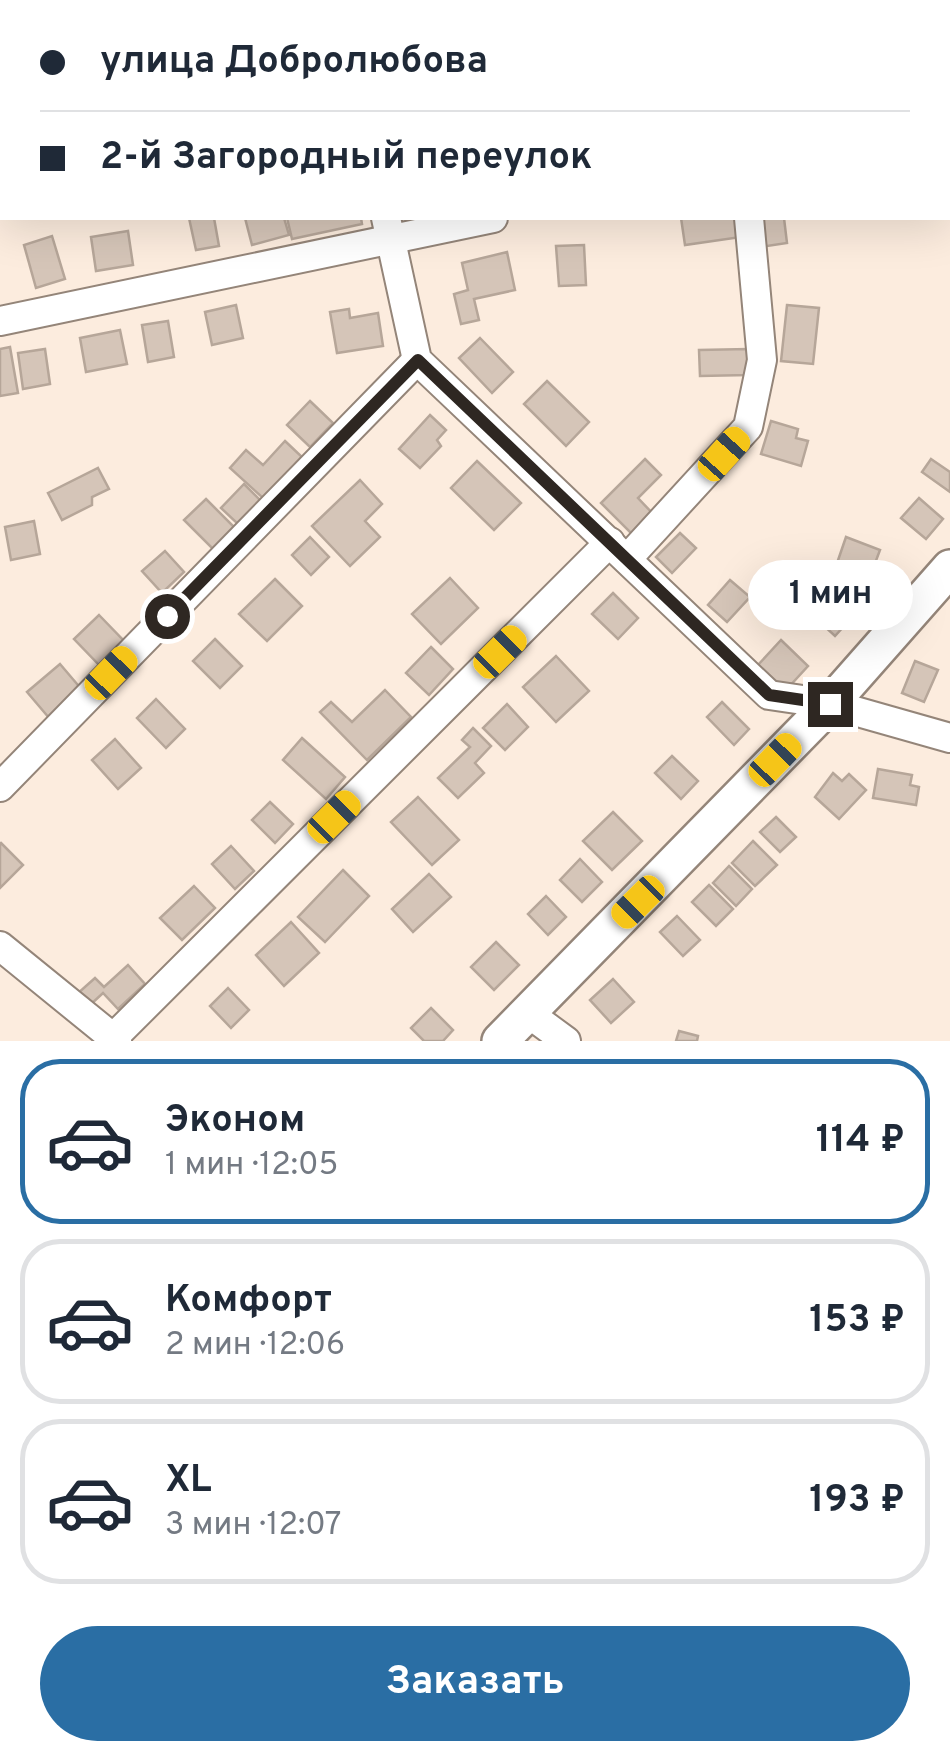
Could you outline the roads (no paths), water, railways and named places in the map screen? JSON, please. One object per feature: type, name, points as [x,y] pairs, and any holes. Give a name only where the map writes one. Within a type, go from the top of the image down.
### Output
[{"type":"main road","points":[[500,1041],[830,704],[950,568]]},
{"type":"street","points":[[0,321],[388,229],[475,220]]},
{"type":"street","points":[[0,946],[114,1040],[748,427],[762,360],[749,220]]},
{"type":"street","points":[[388,229],[418,360],[769,695],[830,704],[950,738]]},
{"type":"street","points":[[0,787],[418,360]]},
{"type":"street","points":[[528,1013],[566,1041]]}]
